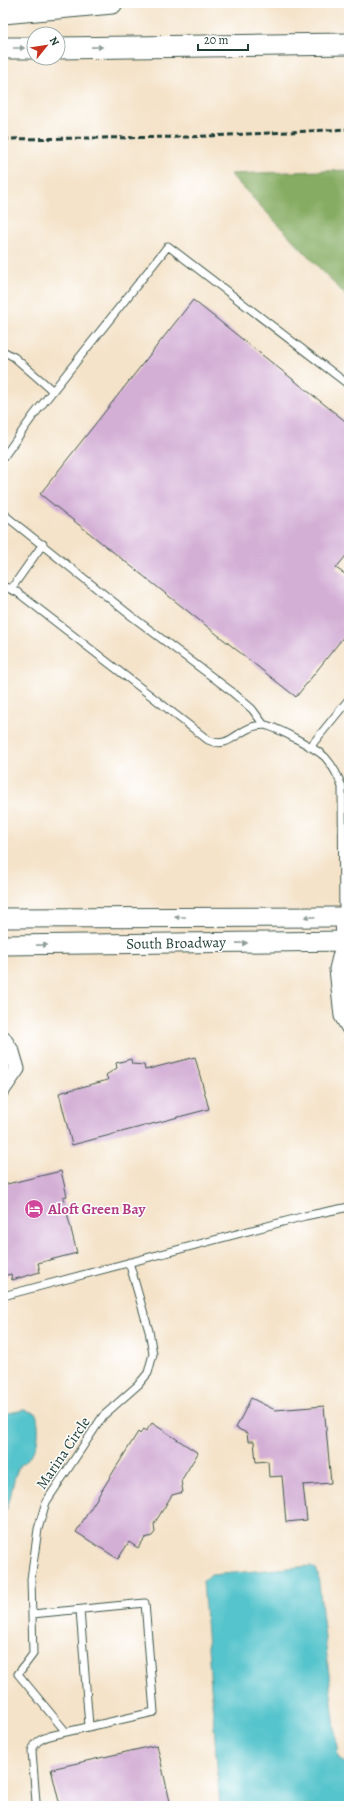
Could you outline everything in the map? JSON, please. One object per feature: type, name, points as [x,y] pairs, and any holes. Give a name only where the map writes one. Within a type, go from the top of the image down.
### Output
[{"type":"main road","points":[[3,13],[112,3]]},
{"type":"main road","points":[[66,48],[349,44]]},
{"type":"main road","points":[[3,48],[26,48]]},
{"type":"street","name":"South Broadway","points":[[3,918],[346,917]]},
{"type":"street","points":[[346,917],[347,944],[337,969],[342,1016],[349,1028]]},
{"type":"street","name":"South Broadway","points":[[3,945],[347,944]]},
{"type":"street","points":[[3,1038],[12,1052],[17,1069],[3,1089]]},
{"type":"lane","points":[[3,458],[54,390],[168,246],[349,385]]},
{"type":"lane","points":[[3,351],[14,357],[54,390]]},
{"type":"lane","points":[[3,511],[7,517],[43,544],[130,615],[231,691],[252,709],[264,725]]},
{"type":"lane","points":[[11,589],[43,544]]},
{"type":"lane","points":[[3,586],[11,589],[40,608],[208,740],[216,744],[223,742],[253,726],[264,725],[280,731],[310,747],[324,757],[339,776],[342,787],[346,917]]},
{"type":"lane","points":[[310,747],[349,699]]},
{"type":"lane","points":[[3,1296],[305,1216],[349,1207]]},
{"type":"lane","name":"Marina Circle","points":[[66,1732],[18,1674],[33,1654],[31,1579],[38,1529],[46,1502],[103,1416],[138,1385],[148,1372],[153,1354],[149,1331],[129,1262]]},
{"type":"lane","points":[[32,1614],[145,1603],[154,1712],[66,1732],[40,1740],[34,1744],[32,1751],[36,1802],[38,1806]]},
{"type":"lane","points":[[80,1610],[89,1726]]},
{"type":"green space","points":[[349,170],[349,299],[230,174]]},
{"type":"water","points":[[24,1410],[36,1413],[38,1423],[37,1443],[31,1455],[17,1471],[10,1499],[3,1515],[3,1414]]},
{"type":"water","points":[[311,1566],[316,1569],[318,1574],[338,1757],[345,1763],[349,1764],[349,1806],[220,1806],[203,1581],[211,1575]]},
{"type":"building","points":[[193,300],[349,424],[349,552],[336,568],[349,577],[349,630],[296,697],[40,494]]},
{"type":"building","points":[[195,1057],[209,1109],[72,1145],[59,1093],[108,1080],[106,1075],[117,1068],[116,1063],[131,1059],[132,1064],[144,1065],[145,1070]]},
{"type":"building","name":"Aloft Green Bay","points":[[61,1171],[67,1196],[63,1197],[77,1253],[38,1263],[40,1272],[12,1280],[11,1274],[3,1276],[3,1185]]},
{"type":"building","points":[[251,1398],[275,1410],[324,1406],[331,1483],[303,1485],[307,1520],[286,1522],[282,1476],[269,1477],[268,1461],[256,1462],[254,1441],[248,1441],[247,1433],[236,1428]]},
{"type":"building","points":[[152,1423],[198,1453],[181,1481],[183,1492],[172,1495],[154,1524],[155,1532],[152,1536],[145,1538],[138,1548],[129,1542],[118,1559],[76,1532],[138,1432],[140,1434],[143,1429],[146,1431]]},
{"type":"building","points":[[157,1745],[171,1806],[60,1806],[51,1769]]},
{"type":"railway","points":[[3,139],[188,137],[349,129]]},
{"type":"place","name":"Aloft Green Bay","points":[[34,1209]]}]
